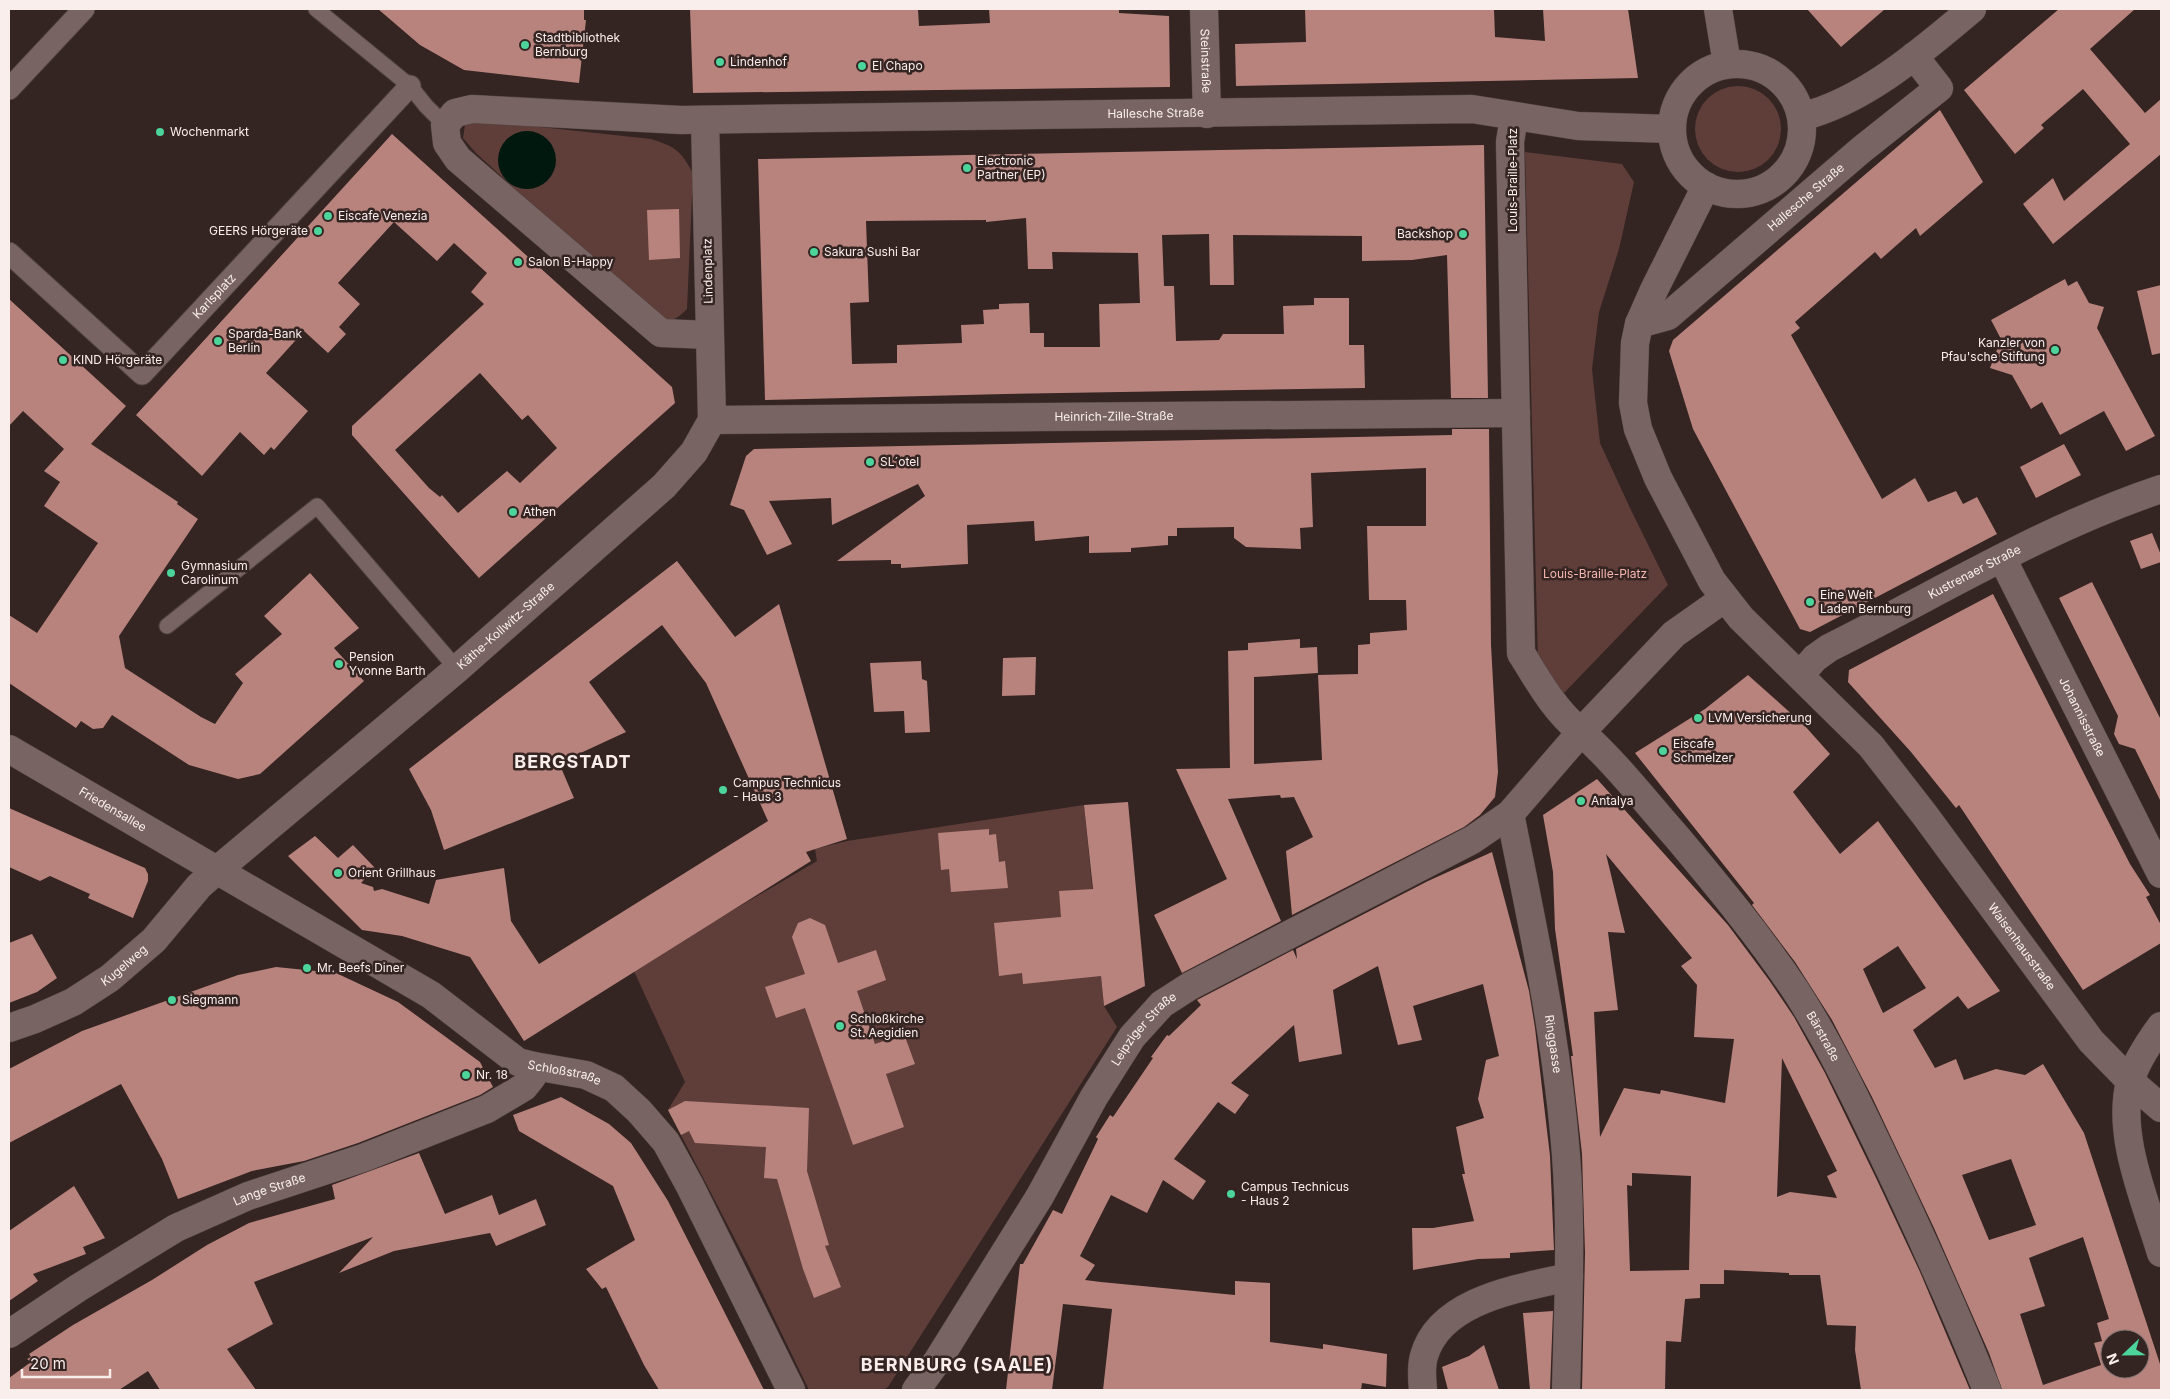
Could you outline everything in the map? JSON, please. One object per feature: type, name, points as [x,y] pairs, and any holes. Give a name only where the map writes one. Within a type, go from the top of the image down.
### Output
[{"type":"street","points":[[9,89],[84,9]]},
{"type":"street","name":"Steinstraße","points":[[1204,9],[1207,114]]},
{"type":"street","points":[[1718,9],[1728,64]]},
{"type":"street","points":[[1801,117],[1813,114],[1889,75],[1972,9]]},
{"type":"street","name":"Hallesche Straße","points":[[1639,324],[1668,316],[1861,150],[1939,88],[1914,56]]},
{"type":"street","points":[[1728,64],[1757,67],[1775,76],[1794,98],[1801,117],[1802,135],[1797,153],[1789,169],[1775,182],[1759,190],[1742,194],[1724,193],[1706,186],[1692,176],[1681,162],[1674,146],[1672,129],[1674,110],[1682,94],[1688,86],[1710,70],[1728,64]]},
{"type":"street","name":"Karlsplatz","points":[[9,253],[142,374],[410,86]]},
{"type":"street","points":[[705,120],[472,109],[455,113],[445,124],[447,143],[458,160],[662,333],[709,335],[712,420]]},
{"type":"street","name":"Hallesche Straße","points":[[705,120],[1472,109],[1578,126],[1672,129]]},
{"type":"street","name":"Louis-Braille-Platz","points":[[1514,117],[1510,142],[1521,653],[1554,705],[1567,721],[1581,732]]},
{"type":"street","name":"Lindenplatz","points":[[705,120],[709,335]]},
{"type":"street","points":[[1706,186],[1661,275],[1639,324],[1635,343],[1632,379],[1633,403],[1638,429],[1658,478],[1712,581],[1741,618],[1800,675]]},
{"type":"street","name":"Heinrich-Zille-Straße","points":[[712,420],[1516,413]]},
{"type":"street","name":"Käthe-Kollwitz-Straße","points":[[216,871],[457,669],[664,486],[694,452],[712,420]]},
{"type":"street","name":"Kustrenaer Straße","points":[[1800,675],[1815,658],[1829,648],[2002,558],[2101,510],[2161,489]]},
{"type":"street","name":"Johannisstraße","points":[[2002,558],[2161,874]]},
{"type":"street","points":[[1510,814],[1581,732],[1674,634],[1726,598]]},
{"type":"street","name":"Waisenhausstraße","points":[[1800,675],[1871,746],[1897,778],[2090,1041],[2130,1081],[2161,1108]]},
{"type":"street","name":"Bärstraße","points":[[1581,732],[1606,754],[1689,852],[1770,953],[1816,1024],[1844,1076],[1931,1256],[1986,1390]]},
{"type":"street","name":"Friedensallee","points":[[9,748],[216,871]]},
{"type":"street","name":"Ringgasse","points":[[1510,814],[1546,989],[1566,1156],[1569,1277],[1566,1390]]},
{"type":"street","name":"Leipziger Straße","points":[[921,1384],[1040,1196],[1094,1097],[1132,1037],[1162,1004],[1190,986],[1472,840],[1510,814]]},
{"type":"street","name":"Kugelweg","points":[[9,1028],[36,1019],[73,1002],[110,978],[154,940],[199,886],[216,871]]},
{"type":"street","name":"Schloßstraße","points":[[216,871],[431,995],[518,1062],[586,1075],[614,1088],[639,1111],[666,1142],[690,1186],[790,1390]]},
{"type":"street","points":[[2161,1026],[2151,1040],[2130,1081],[2126,1108],[2136,1175],[2161,1253]]},
{"type":"street","name":"Lange Straße","points":[[9,1334],[78,1288],[176,1228],[248,1196],[363,1158],[487,1109],[524,1087],[532,1077],[534,1066]]},
{"type":"street","points":[[1423,1390],[1424,1356],[1432,1338],[1460,1311],[1477,1302],[1522,1288],[1569,1277]]},
{"type":"lane","points":[[316,9],[410,86],[426,106],[445,124]]},
{"type":"lane","points":[[167,626],[317,506],[457,669]]},
{"type":"green space","points":[[1738,86],[1755,89],[1769,98],[1778,112],[1781,129],[1778,146],[1769,160],[1755,169],[1738,172],[1721,169],[1707,160],[1698,146],[1695,129],[1698,112],[1707,98],[1721,89]]},
{"type":"green space","points":[[476,120],[651,139],[672,147],[681,154],[693,173],[687,309],[678,317],[670,320],[651,314],[476,153],[463,138],[465,125]]},
{"type":"green space","name":"Louis-Braille-Platz","points":[[1525,152],[1622,164],[1634,182],[1619,249],[1599,312],[1592,369],[1600,443],[1668,585],[1564,693],[1551,684],[1538,662]]},
{"type":"green space","points":[[1084,805],[1104,1006],[1117,1027],[888,1387],[883,1390],[809,1390],[752,1272],[668,1110],[685,1082],[633,969],[817,861],[815,849],[847,841]]},
{"type":"shaded area","points":[[527,131],[538,133],[551,144],[556,160],[554,171],[543,184],[527,189],[516,187],[503,176],[498,160],[500,149],[511,136]]},
{"type":"building","name":"Stadtbibliothek Bernburg","points":[[378,9],[584,9],[584,20],[586,20],[579,83],[464,70],[420,45]]},
{"type":"building","points":[[690,9],[918,9],[919,26],[990,23],[989,9],[1119,9],[1119,13],[1169,16],[1170,87],[693,93]]},
{"type":"building","points":[[1305,9],[1494,9],[1495,37],[1545,41],[1543,9],[1628,9],[1638,78],[1236,86],[1235,44],[1306,42]]},
{"type":"building","points":[[1807,9],[1885,9],[1841,47]]},
{"type":"building","points":[[2059,9],[2135,9],[2090,49],[2145,113],[2161,99],[2161,154],[2053,244],[2023,204],[2053,178],[2064,201],[2130,144],[2083,89],[2041,125],[2044,128],[2015,154],[1964,90]]},
{"type":"building","points":[[1940,110],[1983,182],[1920,236],[1916,228],[1881,259],[1875,252],[1795,322],[1800,328],[1791,335],[1882,499],[1915,478],[1928,502],[1956,491],[1963,504],[1977,497],[1997,534],[1810,632],[1800,629],[1693,429],[1669,351],[1673,340]]},
{"type":"building","points":[[392,134],[672,387],[675,403],[479,578],[352,435],[352,426],[484,304],[471,292],[487,273],[454,243],[437,261],[394,222],[338,283],[360,304],[339,327],[346,334],[328,353],[304,331],[266,373],[308,411],[274,450],[271,447],[264,455],[240,432],[202,476],[136,415]],"holes":[[[480,373],[522,420],[528,415],[557,448],[520,483],[507,471],[458,513],[442,495],[440,497],[429,488],[395,450]]]},
{"type":"building","points":[[1484,145],[1488,398],[1451,398],[1447,255],[1412,260],[1362,261],[1362,236],[1233,235],[1234,285],[1210,285],[1209,234],[1162,235],[1164,286],[1174,286],[1176,341],[1219,340],[1223,334],[1284,334],[1283,306],[1314,305],[1314,298],[1349,298],[1349,345],[1364,345],[1365,388],[765,400],[758,159]],"holes":[[[1026,218],[1028,269],[1053,269],[1052,252],[1138,253],[1140,303],[1099,304],[1100,347],[1044,347],[1044,333],[1030,333],[1029,303],[999,304],[999,309],[983,310],[984,324],[961,325],[962,343],[897,345],[897,363],[852,364],[850,303],[869,302],[866,221],[986,220],[986,222]]]},
{"type":"building","points":[[679,209],[680,258],[649,260],[647,210]]},
{"type":"building","name":"Kanzler von Pfau'sche Stiftung","points":[[2065,279],[2068,286],[2077,281],[2089,303],[2104,307],[2097,328],[2155,436],[2126,451],[2104,411],[2060,435],[2042,402],[2031,409],[2012,375],[1990,368],[2001,339],[1991,320]]},
{"type":"building","points":[[2161,285],[2161,353],[2152,355],[2137,291]]},
{"type":"building","points":[[9,299],[126,406],[91,444],[178,502],[177,504],[198,519],[119,636],[125,668],[215,724],[243,683],[235,674],[282,634],[264,616],[310,573],[359,628],[334,648],[364,681],[260,774],[238,779],[189,765],[112,715],[103,728],[93,729],[81,721],[76,728],[9,683],[9,615],[37,633],[98,543],[44,506],[60,482],[44,471],[64,449],[23,411],[9,426]]},
{"type":"building","points":[[1452,429],[1489,429],[1491,645],[1498,772],[1495,797],[1480,815],[1464,827],[1292,915],[1286,851],[1313,837],[1294,797],[1281,798],[1280,795],[1228,799],[1281,921],[1182,973],[1154,915],[1227,879],[1176,769],[1230,768],[1228,651],[1248,650],[1248,643],[1300,639],[1300,648],[1317,647],[1318,673],[1254,677],[1254,764],[1322,760],[1318,675],[1358,674],[1358,645],[1370,644],[1370,633],[1407,630],[1406,600],[1369,600],[1367,526],[1426,526],[1426,468],[1311,473],[1313,527],[1300,528],[1301,549],[1246,547],[1234,538],[1234,527],[1177,528],[1177,536],[1168,536],[1168,545],[1131,548],[1131,552],[1089,553],[1089,536],[1035,541],[1034,521],[967,525],[968,564],[901,568],[901,564],[891,564],[891,560],[837,561],[925,496],[918,484],[832,525],[831,498],[769,501],[792,544],[767,555],[744,510],[730,505],[746,456],[754,449],[1452,435]]},
{"type":"building","points":[[2064,444],[2081,475],[2036,498],[2020,467]]},
{"type":"building","points":[[2152,533],[2161,555],[2161,562],[2141,569],[2130,541]]},
{"type":"building","points":[[677,561],[735,637],[779,604],[847,839],[806,852],[811,861],[524,1041],[470,957],[402,936],[362,930],[288,856],[315,836],[338,858],[353,845],[375,868],[361,883],[373,887],[374,891],[382,889],[429,904],[436,880],[504,868],[511,921],[539,964],[768,821],[706,683],[662,625],[589,682],[626,732],[559,763],[574,798],[444,850],[431,810],[409,769]]},
{"type":"building","points":[[2092,582],[2161,720],[2161,802],[2135,749],[2119,744],[2114,734],[2118,716],[2059,598]]},
{"type":"building","points":[[1993,594],[2130,864],[2150,895],[2146,897],[2161,925],[2161,943],[2083,990],[1959,805],[1956,808],[1911,752],[1848,682],[1849,670]]},
{"type":"building","points":[[1036,657],[1035,695],[1002,696],[1003,658]]},
{"type":"building","points":[[921,661],[922,679],[927,681],[930,732],[905,733],[904,711],[874,712],[870,663]]},
{"type":"building","points":[[1748,675],[1804,725],[1830,754],[1793,792],[1840,854],[1878,821],[2000,991],[1968,1009],[1958,996],[1913,1030],[1935,1068],[1956,1059],[1964,1080],[1996,1069],[2025,1075],[2043,1064],[2084,1133],[2148,1329],[2100,1329],[2100,1334],[2097,1323],[2109,1319],[2083,1237],[2029,1258],[2045,1306],[2020,1314],[2043,1385],[2100,1365],[2100,1379],[2150,1379],[2150,1334],[2161,1367],[2161,1390],[2002,1390],[1989,1353],[1934,1228],[1872,1097],[1832,1020],[1795,962],[1752,905],[1754,903],[1635,753],[1705,709]],"holes":[[[1898,946],[1926,988],[1883,1013],[1863,969]],[[2011,1159],[2036,1225],[1989,1240],[1962,1175]]]},
{"type":"building","points":[[1597,779],[1728,925],[1769,980],[1794,1017],[1825,1073],[1920,1272],[1970,1390],[1861,1390],[1855,1350],[1856,1326],[1827,1325],[1820,1275],[1789,1275],[1789,1273],[1724,1270],[1724,1284],[1700,1284],[1700,1298],[1685,1299],[1681,1342],[1666,1341],[1665,1390],[1582,1390],[1585,1253],[1582,1154],[1571,1056],[1573,1056],[1555,929],[1553,872],[1543,815]],"holes":[[[1606,854],[1692,958],[1681,966],[1697,985],[1694,1037],[1734,1039],[1725,1103],[1661,1090],[1660,1094],[1624,1088],[1600,1137],[1594,1012],[1618,1010],[1608,932],[1625,933]],[[1782,1058],[1837,1171],[1827,1176],[1837,1198],[1790,1192],[1777,1197]],[[1632,1173],[1691,1176],[1689,1270],[1630,1271],[1627,1185],[1632,1186]]]},
{"type":"building","points":[[1128,802],[1145,986],[1104,1006],[1101,976],[1023,984],[1022,973],[999,976],[994,923],[1061,917],[1059,891],[1093,889],[1084,805]]},
{"type":"building","points":[[9,808],[145,868],[148,874],[148,881],[133,918],[88,898],[90,894],[50,876],[40,881],[9,867]]},
{"type":"building","points":[[989,829],[989,835],[996,834],[999,862],[1005,861],[1008,888],[951,892],[949,869],[941,870],[938,833]]},
{"type":"building","points":[[1492,852],[1529,991],[1535,1028],[1550,1156],[1554,1250],[1510,1253],[1510,1258],[1478,1259],[1413,1270],[1412,1228],[1433,1228],[1474,1221],[1462,1174],[1465,1174],[1456,1127],[1484,1118],[1478,1099],[1486,1060],[1499,1056],[1483,984],[1413,1006],[1422,1040],[1398,1045],[1378,966],[1333,990],[1342,1054],[1299,1062],[1294,1025],[1231,1083],[1249,1095],[1235,1114],[1218,1102],[1174,1159],[1206,1181],[1193,1200],[1163,1180],[1147,1213],[1111,1195],[1080,1256],[1095,1265],[1085,1280],[1235,1295],[1235,1281],[1270,1283],[1270,1342],[1323,1349],[1323,1344],[1387,1354],[1386,1387],[1362,1383],[1361,1390],[1103,1390],[1112,1309],[1063,1304],[1052,1390],[1006,1390],[1020,1264],[1023,1264],[1053,1210],[1062,1214],[1098,1139],[1096,1137],[1110,1115],[1113,1117],[1167,1035],[1169,1036],[1201,1005],[1197,1000],[1293,950],[1297,959],[1296,949],[1428,881]]},
{"type":"building","name":"Schloßkirche St. Aegidien","points":[[810,918],[825,925],[838,963],[876,950],[886,980],[857,991],[875,1044],[904,1034],[915,1064],[886,1074],[904,1127],[853,1145],[805,1008],[776,1018],[765,987],[805,974],[792,937],[798,923]]},
{"type":"building","points":[[32,934],[57,978],[37,992],[9,1003],[9,943]]},
{"type":"building","points":[[276,967],[336,973],[398,1002],[480,1062],[493,1087],[480,1095],[358,1143],[304,1161],[252,1171],[178,1199],[162,1159],[121,1084],[9,1143],[9,1069],[82,1031],[238,975]]},
{"type":"building","points":[[561,1097],[609,1124],[631,1143],[668,1201],[764,1390],[659,1390],[644,1365],[606,1287],[602,1289],[586,1269],[635,1240],[613,1186],[519,1131],[513,1115]]},
{"type":"building","points":[[685,1101],[809,1108],[807,1171],[829,1245],[825,1246],[841,1287],[814,1298],[803,1269],[777,1179],[764,1178],[766,1147],[695,1143],[689,1131],[681,1135],[668,1110]]},
{"type":"building","points":[[419,1153],[445,1214],[492,1195],[499,1215],[536,1199],[546,1225],[496,1246],[490,1233],[394,1251],[339,1273],[373,1237],[254,1282],[273,1324],[227,1349],[256,1390],[160,1390],[148,1371],[119,1390],[9,1390],[9,1378],[31,1362],[27,1359],[31,1357],[29,1354],[73,1325],[152,1280],[207,1245],[249,1223],[335,1199],[332,1185]]},
{"type":"building","points":[[74,1186],[105,1238],[83,1247],[86,1254],[33,1274],[38,1281],[9,1301],[9,1231]]},
{"type":"building","points":[[1553,1311],[1550,1390],[1530,1390],[1523,1313]]},
{"type":"building","points":[[2100,1342],[2100,1362],[2094,1343]]},
{"type":"building","points":[[1484,1345],[1499,1390],[1448,1390],[1442,1367],[1469,1356]]},
{"type":"place","name":"Stadtbibliothek Bernburg","points":[[525,45]]},
{"type":"place","name":"Lindenhof","points":[[720,62]]},
{"type":"place","name":"El Chapo","points":[[862,66]]},
{"type":"place","name":"Wochenmarkt","points":[[160,132]]},
{"type":"place","name":"Electronic Partner (EP)","points":[[967,168]]},
{"type":"place","name":"Eiscafe Venezia","points":[[328,216]]},
{"type":"place","name":"GEERS Hörgeräte","points":[[318,231]]},
{"type":"place","name":"Backshop","points":[[1463,234]]},
{"type":"place","name":"Sakura Sushi Bar","points":[[814,252]]},
{"type":"place","name":"Salon B-Happy","points":[[518,262]]},
{"type":"place","name":"Sparda-Bank Berlin","points":[[218,341]]},
{"type":"place","name":"Kanzler von Pfau'sche Stiftung","points":[[2055,350]]},
{"type":"place","name":"KIND Hörgeräte","points":[[63,360]]},
{"type":"place","name":"SL´otel","points":[[870,462]]},
{"type":"place","name":"Athen","points":[[513,512]]},
{"type":"place","name":"Gymnasium Carolinum","points":[[171,573]]},
{"type":"place","name":"Eine Welt Laden Bernburg","points":[[1810,602]]},
{"type":"place","name":"Pension Yvonne Barth","points":[[339,664]]},
{"type":"place","name":"LVM Versicherung","points":[[1698,718]]},
{"type":"place","name":"Eiscafe Schmelzer","points":[[1663,751]]},
{"type":"place","name":"Campus Technicus - Haus 3","points":[[723,790]]},
{"type":"place","name":"Antalya","points":[[1581,801]]},
{"type":"place","name":"Orient Grillhaus","points":[[338,873]]},
{"type":"place","name":"Mr. Beefs Diner","points":[[307,968]]},
{"type":"place","name":"Siegmann","points":[[172,1000]]},
{"type":"place","name":"Schloßkirche St. Aegidien","points":[[840,1026]]},
{"type":"place","name":"Nr. 18","points":[[466,1075]]},
{"type":"place","name":"Campus Technicus - Haus 2","points":[[1231,1194]]},
{"type":"district","name":"BERGSTADT","points":[[573,762]]},
{"type":"district","name":"BERNBURG (SAALE)","points":[[957,1365]]}]
